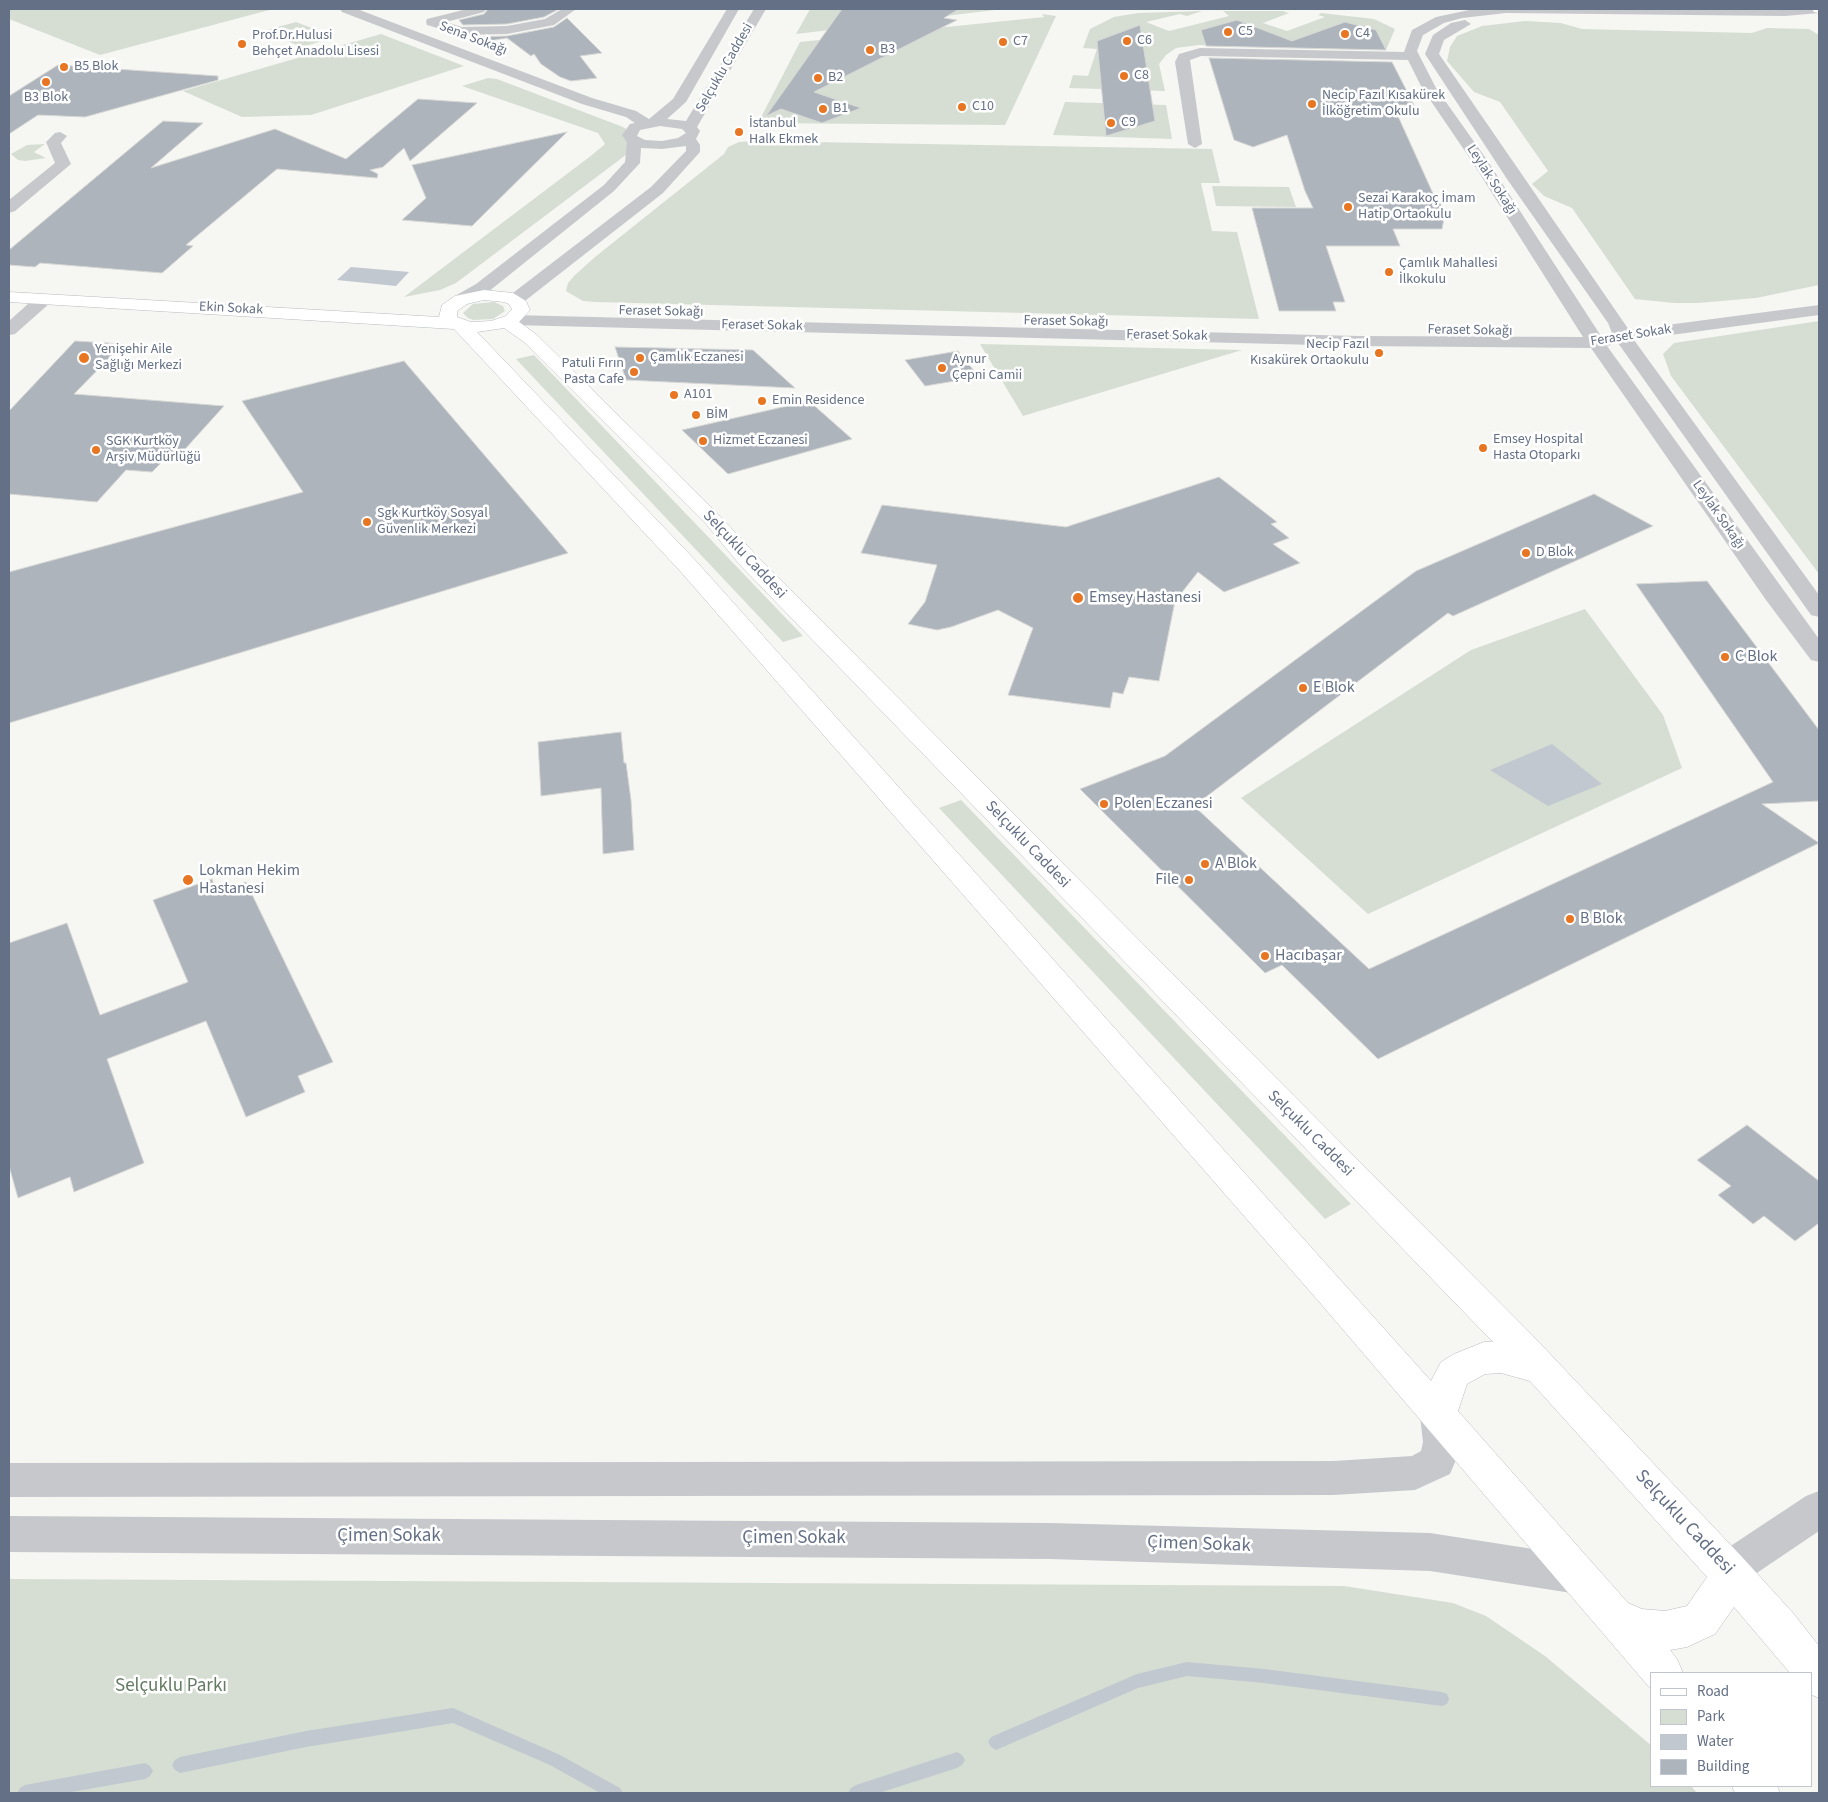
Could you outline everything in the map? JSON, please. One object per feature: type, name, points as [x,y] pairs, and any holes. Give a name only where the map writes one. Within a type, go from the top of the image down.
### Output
[{"type":"main road","name":"Ekin Sokak","points":[[12,298],[44,294],[457,313]]},
{"type":"main road","points":[[496,295],[514,312],[482,328],[457,313],[496,295]]},
{"type":"main road","name":"Selçuklu Caddesi","points":[[514,312],[530,338],[713,520],[755,568],[1543,1371],[1728,1570],[1779,1627],[1819,1678]]},
{"type":"main road","points":[[457,313],[688,566],[1246,1195],[1662,1672]]},
{"type":"main road","name":"Selçuklu Caddesi","points":[[1438,1416],[1446,1384],[1454,1373],[1466,1364],[1484,1358],[1501,1357],[1520,1361],[1543,1371]]},
{"type":"main road","points":[[1613,1616],[1642,1629],[1665,1631],[1687,1627],[1701,1620],[1713,1605],[1723,1590],[1728,1570]]},
{"type":"street","name":"Sena Sokağı","points":[[346,9],[587,101]]},
{"type":"street","points":[[404,30],[480,9]]},
{"type":"street","points":[[432,22],[460,31],[507,30],[549,22],[570,9]]},
{"type":"street","name":"Selçuklu Caddesi","points":[[631,138],[635,128],[651,123],[679,102],[733,9]]},
{"type":"street","name":"Selçuklu Caddesi","points":[[514,312],[657,190],[693,152],[690,133],[760,9]]},
{"type":"street","points":[[1195,144],[1182,62],[1184,57],[1200,52],[1412,56],[1410,51],[1417,33],[1440,20],[1461,14],[1506,9],[1785,12],[1819,9]]},
{"type":"street","name":"Leylak Sokağı","points":[[1819,25],[1599,18],[1497,19],[1456,26],[1438,38],[1432,54],[1515,179],[1620,330],[1772,548],[1819,610]]},
{"type":"street","name":"Leylak Sokağı","points":[[1412,56],[1429,88],[1483,166],[1592,337],[1774,595],[1819,655]]},
{"type":"street","points":[[587,101],[631,114],[651,123],[677,123],[690,133],[662,145],[631,138],[587,101]]},
{"type":"street","points":[[9,208],[63,164],[53,142],[60,136]]},
{"type":"street","points":[[457,313],[482,288],[609,188],[632,163],[631,138]]},
{"type":"street","points":[[9,330],[44,294]]},
{"type":"street","points":[[1620,330],[1819,297]]},
{"type":"street","name":"Feraset Sokak","points":[[514,312],[1358,341],[1592,337],[1620,330],[1819,310]]},
{"type":"street","points":[[9,1480],[1334,1478],[1415,1473],[1437,1462],[1442,1442],[1438,1416]]},
{"type":"street","points":[[1728,1570],[1819,1510]]},
{"type":"street","name":"Çimen Sokak","points":[[9,1534],[1090,1542],[1430,1552],[1578,1575]]},
{"type":"green space","points":[[9,9],[273,9],[100,55],[9,19]]},
{"type":"green space","points":[[810,9],[1003,9],[796,34]]},
{"type":"green space","points":[[1202,11],[1187,16],[1180,14],[1146,22],[1169,31],[1229,16],[1223,11],[1283,11],[1289,13],[1263,23],[1287,31],[1325,17],[1318,15],[1321,13],[1374,19],[1395,29],[1386,50],[1199,45],[1176,48],[1166,55],[1159,64],[1165,91],[1069,88],[1073,75],[1088,76],[1097,49],[1083,48],[1090,29],[1114,17],[1138,13]]},
{"type":"green space","points":[[1042,14],[1056,16],[1005,125],[758,123],[800,42],[1044,17]]},
{"type":"green space","points":[[1525,21],[1561,23],[1582,29],[1752,33],[1767,28],[1809,29],[1819,35],[1819,285],[1756,298],[1698,303],[1674,303],[1635,299],[1572,208],[1544,196],[1532,184],[1548,171],[1500,102],[1474,92],[1447,61],[1450,47],[1457,36],[1482,26]]},
{"type":"green space","points":[[296,22],[335,37],[302,47],[263,31]]},
{"type":"green space","points":[[381,34],[464,66],[311,115],[242,117],[183,91]]},
{"type":"green space","points":[[488,78],[497,79],[623,127],[631,132],[631,151],[456,283],[440,290],[404,297],[605,144],[598,133],[462,86]]},
{"type":"green space","points":[[1065,102],[1166,105],[1172,139],[1053,135]]},
{"type":"green space","points":[[739,142],[1212,149],[1220,183],[1201,183],[1212,231],[1237,232],[1259,319],[595,302],[583,301],[566,291],[568,283],[595,257],[724,154],[728,147]]},
{"type":"green space","points":[[45,144],[34,152],[46,158],[25,161],[18,160],[11,154],[27,145]]},
{"type":"green space","points":[[1212,186],[1289,187],[1296,207],[1216,206]]},
{"type":"green space","points":[[494,302],[503,306],[505,311],[493,319],[473,320],[463,313],[473,304]]},
{"type":"green space","points":[[1819,321],[1819,574],[1671,376],[1663,354],[1674,343]]},
{"type":"green space","points":[[980,344],[1242,350],[1023,416]]},
{"type":"green space","points":[[534,355],[803,636],[783,642],[516,359]]},
{"type":"green space","points":[[1585,609],[1663,715],[1682,768],[1368,914],[1241,798],[1471,650]]},
{"type":"green space","points":[[961,800],[1351,1204],[1325,1219],[939,808]]},
{"type":"green space","name":"Selçuklu Parkı","points":[[9,1579],[1344,1586],[1453,1603],[1486,1616],[1545,1656],[1650,1744],[1650,1787],[1692,1787],[1697,1793],[9,1793]]},
{"type":"water","points":[[351,267],[409,272],[396,286],[337,280]]},
{"type":"water","points":[[1552,744],[1602,784],[1548,806],[1490,770]]},
{"type":"building","points":[[488,9],[559,9],[544,17],[507,24],[463,25],[459,20],[484,14]]},
{"type":"building","points":[[842,9],[959,9],[944,18],[957,20],[814,92],[861,108],[822,123],[781,109],[766,116]]},
{"type":"building","points":[[567,18],[602,53],[580,56],[597,78],[571,81],[560,77],[541,64],[534,54],[531,56],[507,38],[477,43],[472,37],[507,36],[554,27]]},
{"type":"building","points":[[1237,20],[1292,41],[1345,22],[1376,30],[1386,50],[1206,46],[1201,30]]},
{"type":"building","points":[[1140,25],[1155,121],[1106,136],[1097,41]]},
{"type":"building","points":[[1209,58],[1392,62],[1414,105],[1393,105],[1435,198],[1438,198],[1445,213],[1442,229],[1393,229],[1400,246],[1326,246],[1345,302],[1333,302],[1336,311],[1279,311],[1252,208],[1313,208],[1305,191],[1287,135],[1253,147],[1234,140]]},
{"type":"building","points":[[58,65],[218,76],[218,80],[85,117],[38,115],[9,134],[9,96]]},
{"type":"building","points":[[418,99],[477,103],[410,161],[404,148],[383,167],[370,170],[378,174],[377,178],[277,169],[186,245],[193,246],[162,273],[40,263],[35,267],[9,265],[9,250],[163,121],[203,123],[151,168],[275,129],[346,159]]},
{"type":"building","points":[[567,132],[472,226],[402,220],[426,198],[412,165]]},
{"type":"building","name":"SGK Kurtköy Arşiv Müdürlüğü","points":[[75,341],[123,344],[74,394],[224,406],[177,458],[167,457],[152,472],[126,470],[97,502],[9,494],[9,411]]},
{"type":"building","points":[[615,347],[753,350],[795,388],[626,380]]},
{"type":"building","name":"Aynur Çepni Camii","points":[[958,351],[979,377],[925,386],[905,360]]},
{"type":"building","name":"Sgk Kurtköy Sosyal Güvenlik Merkezi","points":[[404,361],[568,553],[9,723],[9,572],[303,492],[242,401]]},
{"type":"building","points":[[809,401],[852,439],[728,474],[682,430]]},
{"type":"building","points":[[1219,477],[1277,522],[1271,524],[1289,538],[1273,544],[1300,563],[1224,592],[1198,572],[1175,601],[1159,681],[1129,677],[1123,694],[1113,692],[1110,708],[1008,695],[1033,628],[998,610],[951,627],[937,630],[908,624],[925,602],[937,565],[861,553],[882,505],[1066,527]]},
{"type":"building","points":[[1594,494],[1653,526],[1453,616],[1448,613],[1194,806],[1369,969],[1773,782],[1636,584],[1707,581],[1819,730],[1819,801],[1762,804],[1819,843],[1378,1059],[1282,965],[1265,973],[1080,789],[1165,756],[1416,571]]},
{"type":"building","points":[[621,732],[624,763],[626,763],[631,800],[634,850],[603,854],[601,788],[541,796],[538,742]]},
{"type":"building","points":[[212,879],[217,892],[246,882],[333,1062],[298,1076],[305,1092],[246,1117],[206,1021],[107,1059],[144,1163],[74,1192],[70,1177],[18,1198],[9,1166],[9,943],[67,923],[100,1015],[188,982],[153,900]]},
{"type":"building","points":[[1747,1125],[1819,1181],[1819,1223],[1795,1241],[1764,1216],[1753,1224],[1718,1195],[1731,1186],[1697,1160]]},
{"type":"waterway","points":[[996,1742],[1137,1681],[1187,1669],[1264,1676],[1442,1699]]},
{"type":"waterway","points":[[180,1765],[306,1739],[453,1715],[555,1760],[615,1793]]},
{"type":"waterway","points":[[856,1793],[957,1760]]},
{"type":"waterway","points":[[25,1793],[145,1771]]},
{"type":"place","name":"C5","points":[[1228,32]]},
{"type":"place","name":"C4","points":[[1345,34]]},
{"type":"place","name":"C6","points":[[1127,41]]},
{"type":"place","name":"C7","points":[[1003,42]]},
{"type":"place","name":"Prof.Dr.Hulusi Behçet Anadolu Lisesi","points":[[242,44]]},
{"type":"place","name":"B3","points":[[870,50]]},
{"type":"place","name":"B5 Blok","points":[[64,67]]},
{"type":"place","name":"C8","points":[[1124,76]]},
{"type":"place","name":"B2","points":[[818,78]]},
{"type":"place","name":"B3 Blok","points":[[46,82]]},
{"type":"place","name":"Necip Fazıl Kısakürek İlköğretim Okulu","points":[[1312,104]]},
{"type":"place","name":"C10","points":[[962,107]]},
{"type":"place","name":"B1","points":[[823,109]]},
{"type":"place","name":"C9","points":[[1111,123]]},
{"type":"place","name":"İstanbul Halk Ekmek","points":[[739,132]]},
{"type":"place","name":"Sezai Karakoç İmam Hatip Ortaokulu","points":[[1348,207]]},
{"type":"place","name":"Çamlık Mahallesi İlkokulu","points":[[1389,272]]},
{"type":"place","name":"Necip Fazıl Kısakürek Ortaokulu","points":[[1379,353]]},
{"type":"place","name":"Yenişehir Aile Sağlığı Merkezi","points":[[84,358]]},
{"type":"place","name":"Çamlık Eczanesi","points":[[640,358]]},
{"type":"place","name":"Aynur Çepni Camii","points":[[942,368]]},
{"type":"place","name":"Patuli Fırın Pasta Cafe","points":[[634,372]]},
{"type":"place","name":"A101","points":[[674,395]]},
{"type":"place","name":"Emin Residence","points":[[762,401]]},
{"type":"place","name":"BİM","points":[[696,415]]},
{"type":"place","name":"Hizmet Eczanesi","points":[[703,441]]},
{"type":"place","name":"Emsey Hospital Hasta Otoparkı","points":[[1483,448]]},
{"type":"place","name":"SGK Kurtköy Arşiv Müdürlüğü","points":[[96,450]]},
{"type":"place","name":"Sgk Kurtköy Sosyal Güvenlik Merkezi","points":[[367,522]]},
{"type":"place","name":"D Blok","points":[[1526,553]]},
{"type":"place","name":"Emsey Hastanesi","points":[[1078,598]]},
{"type":"place","name":"C Blok","points":[[1725,657]]},
{"type":"place","name":"E Blok","points":[[1303,688]]},
{"type":"place","name":"Polen Eczanesi","points":[[1104,804]]},
{"type":"place","name":"A Blok","points":[[1205,864]]},
{"type":"place","name":"Lokman Hekim Hastanesi","points":[[188,880]]},
{"type":"place","name":"File","points":[[1189,880]]},
{"type":"place","name":"B Blok","points":[[1570,919]]},
{"type":"place","name":"Hacıbaşar","points":[[1265,956]]}]
